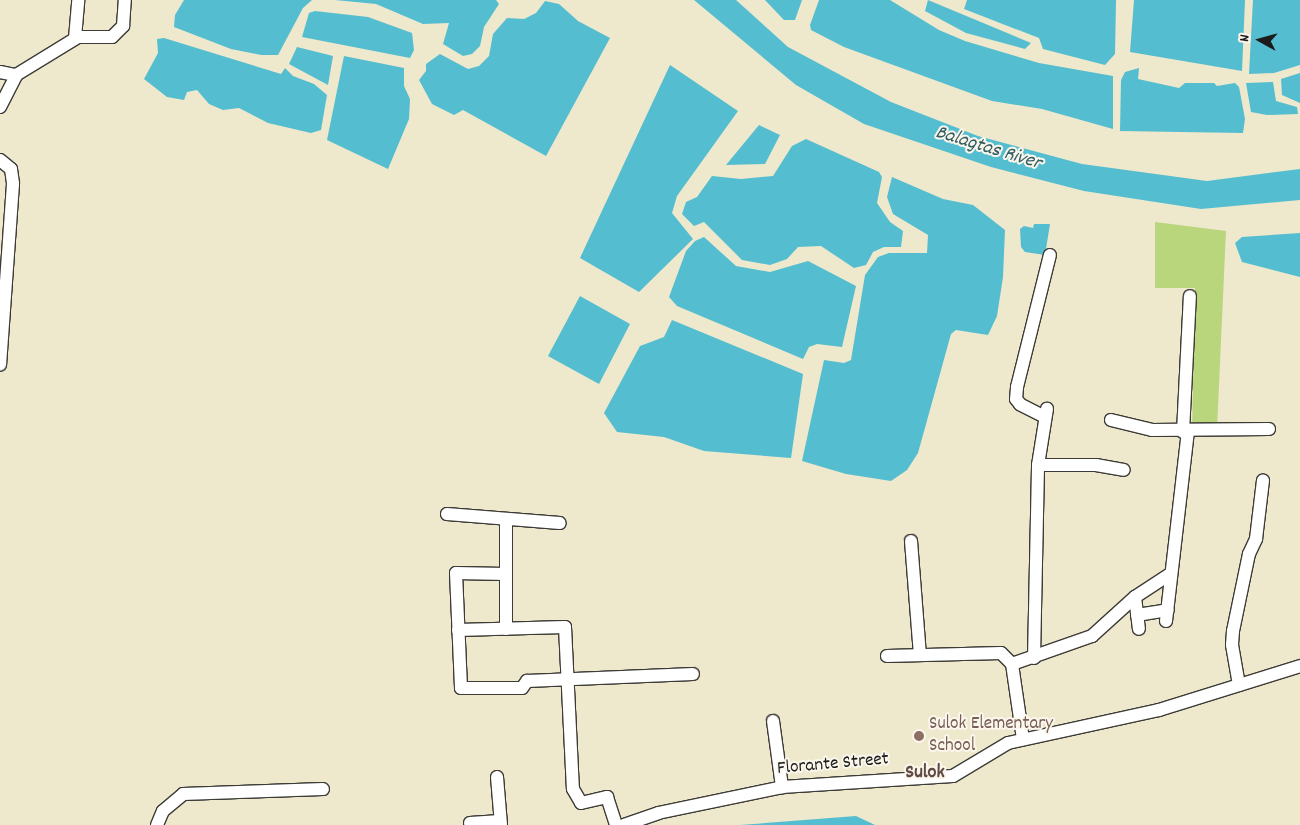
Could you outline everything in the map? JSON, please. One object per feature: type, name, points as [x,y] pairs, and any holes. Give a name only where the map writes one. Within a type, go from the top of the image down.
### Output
[{"type":"street","points":[[75,38],[78,0]]},
{"type":"street","points":[[0,107],[16,75],[75,38],[112,37],[118,33],[123,26],[125,0]]},
{"type":"street","points":[[0,72],[16,75]]},
{"type":"street","points":[[0,160],[11,169],[13,184],[0,365]]},
{"type":"street","points":[[1034,658],[1038,465],[1046,413],[1018,402],[1016,387],[1050,256]]},
{"type":"street","points":[[1137,615],[1167,616],[1186,432],[1190,296]]},
{"type":"street","points":[[1111,420],[1152,430],[1186,432],[1269,429]]},
{"type":"street","points":[[1038,465],[1096,465],[1124,470]]},
{"type":"street","points":[[1239,685],[1232,644],[1233,631],[1249,554],[1256,539],[1263,480]]},
{"type":"street","points":[[447,514],[560,523]]},
{"type":"street","points":[[506,519],[504,574],[506,629]]},
{"type":"street","points":[[911,541],[920,655]]},
{"type":"street","points":[[504,574],[456,573],[461,688],[522,688],[527,681],[568,682],[693,674]]},
{"type":"street","points":[[1012,664],[1034,658],[1102,630],[1135,597],[1170,574]]},
{"type":"street","points":[[1135,597],[1139,629]]},
{"type":"street","points":[[458,630],[566,627],[573,789],[580,803],[608,797],[616,825]]},
{"type":"street","points":[[887,656],[1001,653],[1012,664],[1023,739]]},
{"type":"street","name":"Florante Street","points":[[624,825],[658,813],[782,786],[953,776],[997,747],[1023,739],[1151,712],[1300,666]]},
{"type":"street","points":[[773,721],[782,786]]},
{"type":"street","points":[[470,823],[501,823],[497,777]]},
{"type":"street","points":[[157,825],[163,812],[183,794],[323,789]]},
{"type":"green space","points":[[1155,222],[1226,231],[1217,429],[1192,429],[1195,288],[1155,288]]},
{"type":"water","points":[[184,0],[312,0],[303,8],[278,55],[261,55],[231,49],[174,27],[175,15]]},
{"type":"water","points":[[335,0],[496,0],[499,4],[484,27],[480,46],[472,54],[463,56],[443,44],[449,23],[423,24],[376,4]]},
{"type":"water","name":"Balagtas River","points":[[694,0],[736,0],[788,47],[891,102],[978,136],[1082,164],[1207,181],[1300,169],[1300,200],[1201,209],[1084,191],[991,167],[864,124],[796,85]]},
{"type":"water","points":[[765,0],[802,0],[795,20],[784,20]]},
{"type":"water","points":[[819,0],[890,0],[939,30],[965,41],[1039,63],[1113,76],[1113,129],[1042,109],[992,101],[844,47],[811,30],[810,25]]},
{"type":"water","points":[[928,0],[1031,43],[1025,49],[966,33],[925,11]]},
{"type":"water","points":[[967,0],[1116,0],[1115,54],[1105,65],[1043,49],[1039,38],[964,9]]},
{"type":"water","points":[[1134,0],[1245,0],[1242,71],[1130,52]]},
{"type":"water","points":[[1253,0],[1300,0],[1300,65],[1274,73],[1249,74]]},
{"type":"water","points":[[545,1],[559,4],[578,21],[610,38],[546,156],[463,110],[454,115],[432,104],[419,80],[426,71],[426,64],[440,54],[468,69],[479,66],[489,56],[493,34],[507,18],[524,19],[536,13]]},
{"type":"water","points":[[315,11],[368,17],[412,33],[414,50],[410,58],[302,37],[309,13]]},
{"type":"water","points":[[164,38],[281,74],[285,68],[293,76],[314,84],[327,95],[321,130],[311,133],[268,123],[239,108],[223,110],[209,104],[197,90],[187,92],[184,100],[167,97],[144,79],[158,53],[157,39]]},
{"type":"water","points":[[297,47],[333,56],[328,85],[289,64]]},
{"type":"water","points":[[344,56],[404,68],[404,86],[410,99],[409,119],[388,169],[327,140]]},
{"type":"water","points":[[670,65],[738,111],[677,196],[672,213],[693,239],[639,292],[580,258]]},
{"type":"water","points":[[1139,68],[1138,79],[1179,88],[1185,83],[1214,83],[1217,86],[1235,83],[1239,87],[1245,119],[1243,133],[1120,131],[1121,80],[1125,72]]},
{"type":"water","points":[[1300,73],[1300,103],[1282,95],[1281,79]]},
{"type":"water","points":[[1273,82],[1276,101],[1297,107],[1298,114],[1267,115],[1251,112],[1246,83]]},
{"type":"water","points":[[759,125],[780,135],[765,164],[726,165]]},
{"type":"water","points":[[806,139],[879,172],[882,177],[877,203],[890,222],[903,231],[901,247],[884,247],[873,252],[866,265],[854,268],[821,246],[798,247],[787,259],[770,265],[742,260],[704,222],[694,226],[682,214],[686,202],[697,197],[712,176],[741,179],[773,176],[792,146]]},
{"type":"water","points":[[892,177],[943,199],[973,205],[1005,230],[1003,277],[997,316],[988,335],[956,330],[951,334],[918,453],[907,470],[891,481],[846,474],[802,461],[824,360],[844,363],[851,360],[865,275],[878,257],[889,253],[927,253],[928,235],[893,214],[887,197]]},
{"type":"water","points":[[1034,224],[1050,224],[1045,255],[1025,252],[1021,247],[1020,229],[1024,226],[1033,228]]},
{"type":"water","points":[[1300,233],[1300,277],[1242,262],[1235,243],[1242,237]]},
{"type":"water","points":[[704,237],[736,266],[770,272],[808,261],[856,286],[842,347],[817,344],[809,347],[803,359],[677,306],[669,297],[686,251],[695,241]]},
{"type":"water","points":[[580,296],[630,324],[599,384],[548,356]]},
{"type":"water","points":[[672,320],[803,374],[791,458],[704,451],[664,437],[617,432],[604,413],[640,346],[664,337]]},
{"type":"water","points":[[856,816],[875,825],[740,825]]},
{"type":"place","name":"Sulok Elementary School","points":[[919,736]]},
{"type":"district","name":"Sulok","points":[[925,773]]}]
